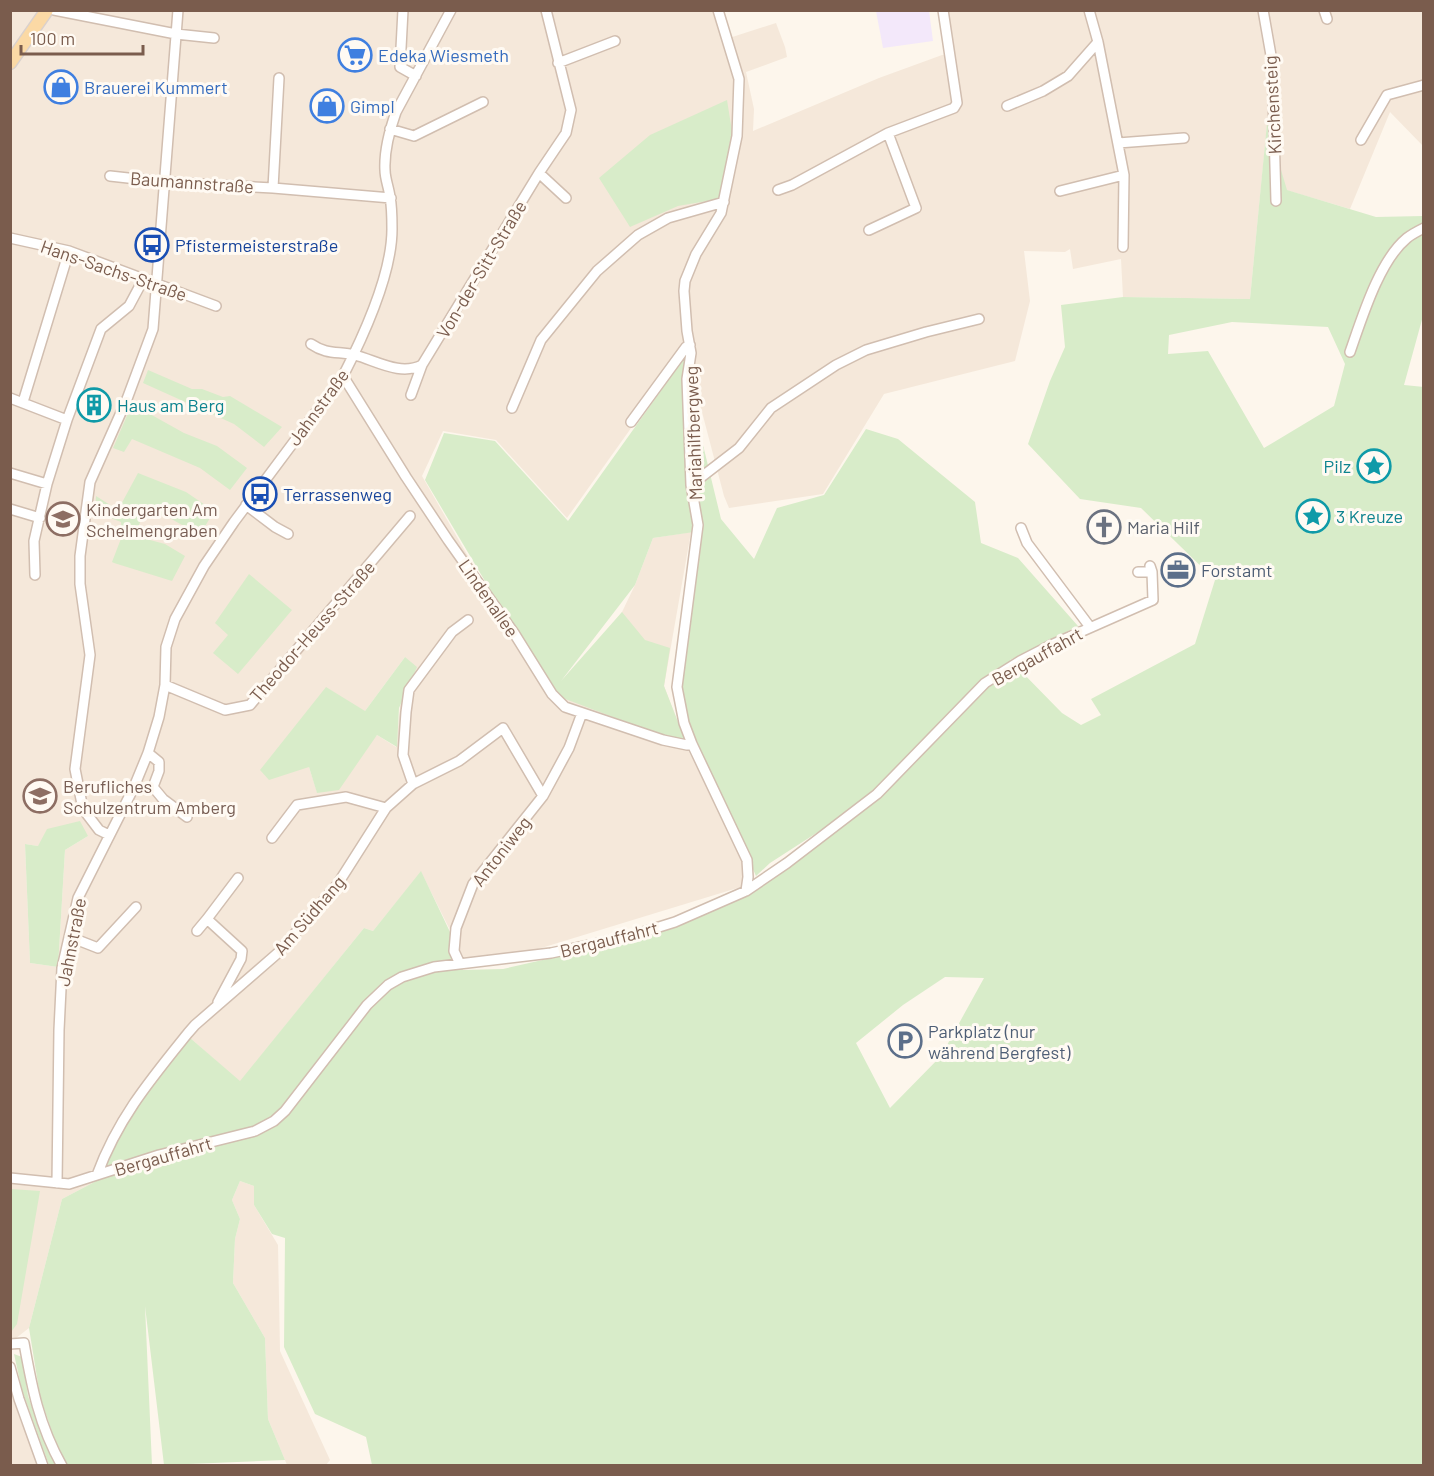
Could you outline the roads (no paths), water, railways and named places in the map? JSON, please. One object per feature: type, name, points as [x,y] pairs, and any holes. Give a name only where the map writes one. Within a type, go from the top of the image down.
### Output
[{"type":"main road","points":[[10,63],[47,10]]},
{"type":"street","points":[[54,10],[176,34],[214,38]]},
{"type":"street","points":[[110,835],[99,830],[83,809],[75,770],[90,655],[80,584],[80,556],[90,482],[127,399],[153,329],[178,10]]},
{"type":"street","points":[[403,10],[400,67],[416,76]]},
{"type":"street","name":"Jahnstraße","points":[[57,1183],[62,968],[78,898],[134,787],[148,753],[159,717],[165,685],[166,647],[175,619],[204,566],[246,505],[343,376],[354,355],[384,276],[392,231],[391,198],[385,170],[390,129],[396,112],[451,10]]},
{"type":"street","name":"Von-der-Sitt-Straße","points":[[411,395],[423,365],[539,172],[566,133],[571,110],[546,10]]},
{"type":"street","name":"Mariahilfbergweg","points":[[718,10],[739,79],[737,136],[724,202],[717,221],[702,242],[685,280],[685,312],[691,353],[687,379],[691,485],[698,525],[677,687],[684,723],[692,744],[747,860],[746,891]]},
{"type":"street","points":[[778,190],[792,185],[888,134],[954,108],[957,104],[943,10]]},
{"type":"street","points":[[1089,10],[1098,42],[1125,175],[1123,247]]},
{"type":"street","name":"Kirchensteig","points":[[1263,10],[1272,61],[1276,201]]},
{"type":"street","points":[[558,63],[615,41]]},
{"type":"street","points":[[1007,106],[1043,91],[1068,76],[1098,42]]},
{"type":"street","name":"Baumannstraße","points":[[273,188],[279,78]]},
{"type":"street","points":[[1361,140],[1387,95],[1424,85]]},
{"type":"street","points":[[390,129],[414,136],[483,102]]},
{"type":"street","points":[[868,230],[916,208],[888,134]]},
{"type":"street","points":[[1118,143],[1184,138]]},
{"type":"street","points":[[539,172],[566,198]]},
{"type":"street","points":[[1060,191],[1125,175]]},
{"type":"street","name":"Baumannstraße","points":[[110,176],[391,198]]},
{"type":"street","points":[[512,408],[541,340],[597,271],[638,235],[668,218],[724,202]]},
{"type":"street","points":[[1350,352],[1365,308],[1384,267],[1406,239],[1424,228]]},
{"type":"street","name":"Hans-Sachs-Straße","points":[[10,238],[69,251],[216,306]]},
{"type":"street","points":[[23,402],[69,251]]},
{"type":"street","points":[[35,575],[33,552],[47,484],[67,420],[101,329],[129,306],[144,278]]},
{"type":"street","points":[[691,485],[739,448],[771,408],[836,365],[867,350],[979,319]]},
{"type":"street","points":[[311,344],[321,351],[354,355],[390,367],[414,369],[423,365]]},
{"type":"street","points":[[631,422],[690,345]]},
{"type":"street","name":"Lindenallee","points":[[343,376],[447,540],[514,633],[552,694],[565,706],[582,713],[663,740],[687,746],[692,744]]},
{"type":"street","points":[[10,398],[67,420]]},
{"type":"street","points":[[10,473],[47,484]]},
{"type":"street","points":[[246,505],[288,534]]},
{"type":"street","points":[[10,509],[40,518]]},
{"type":"street","name":"Theodor-Heuss-Straße","points":[[165,685],[225,710],[250,705],[410,516]]},
{"type":"street","points":[[1021,528],[1027,543],[1090,627]]},
{"type":"street","name":"Bergauffahrt","points":[[10,1178],[69,1184],[176,1150],[255,1131],[274,1121],[297,1098],[367,1005],[388,985],[402,977],[418,971],[551,953],[627,937],[675,922],[746,891],[787,863],[877,794],[985,683],[1020,661],[1153,600],[1151,569],[1138,572]]},
{"type":"street","points":[[413,784],[403,755],[409,690],[452,632],[468,620]]},
{"type":"street","name":"Antoniweg","points":[[460,964],[454,951],[456,928],[472,884],[543,796],[569,748],[582,713]]},
{"type":"street","name":"Am Südhang","points":[[97,1175],[108,1145],[135,1099],[195,1024],[279,952],[338,885],[386,807],[413,784],[459,761],[503,728],[543,796]]},
{"type":"street","points":[[148,753],[159,762],[159,771],[153,787],[163,799],[187,817]]},
{"type":"street","points":[[272,838],[297,805],[346,797],[386,807]]},
{"type":"street","points":[[197,931],[238,878]]},
{"type":"street","points":[[70,937],[98,948],[136,907]]},
{"type":"street","name":"Am Südhang","points":[[207,919],[242,951],[241,959],[214,1009]]},
{"type":"street","points":[[10,1344],[24,1343],[33,1396],[40,1419],[62,1466]]},
{"type":"street","points":[[10,1367],[43,1466]]},
{"type":"place","name":"Edeka Wiesmeth","points":[[355,55]]},
{"type":"place","name":"Brauerei Kummert","points":[[61,87]]},
{"type":"place","name":"Gimpl","points":[[327,106]]},
{"type":"place","name":"Pfistermeisterstraße","points":[[152,245]]},
{"type":"place","name":"Haus am Berg","points":[[94,405]]},
{"type":"place","name":"Pilz","points":[[1374,466]]},
{"type":"place","name":"Terrassenweg","points":[[260,494]]},
{"type":"place","name":"3 Kreuze","points":[[1313,516]]},
{"type":"place","name":"Kindergarten Am Schelmengraben","points":[[63,519]]},
{"type":"place","name":"Maria Hilf","points":[[1104,527]]},
{"type":"place","name":"Forstamt","points":[[1178,570]]},
{"type":"place","name":"Berufliches Schulzentrum Amberg","points":[[40,796]]},
{"type":"place","name":"Parkplatz (nur während Bergfest)","points":[[905,1041]]}]
